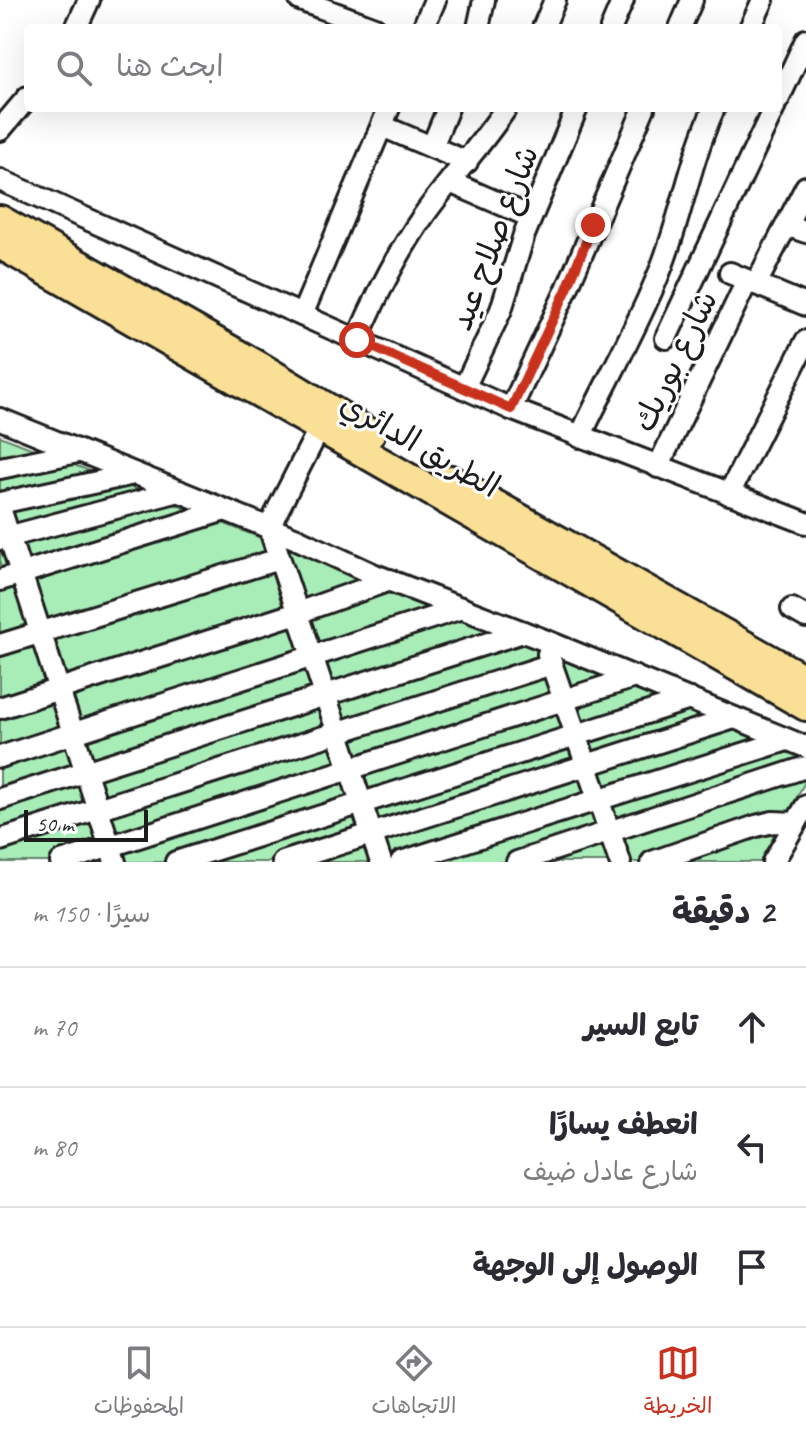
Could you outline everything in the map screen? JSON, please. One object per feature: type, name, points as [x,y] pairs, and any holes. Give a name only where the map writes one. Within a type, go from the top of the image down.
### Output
[{"type":"highway","name":"الطريق الدائري","points":[[0,220],[16,245],[320,427],[806,706]]},
{"type":"highway","name":"الطريق الدائري","points":[[16,245],[260,367],[374,436],[806,680]]},
{"type":"street","points":[[78,24],[89,0]]},
{"type":"street","points":[[300,0],[364,24]]},
{"type":"street","points":[[425,24],[435,0]]},
{"type":"street","points":[[479,24],[484,0]]},
{"type":"street","points":[[545,24],[555,0]]},
{"type":"street","points":[[613,24],[623,0]]},
{"type":"street","points":[[682,24],[692,0]]},
{"type":"street","points":[[752,24],[763,0]]},
{"type":"street","points":[[782,91],[806,40]]},
{"type":"street","points":[[0,130],[24,102]]},
{"type":"street","points":[[432,147],[446,112]]},
{"type":"street","points":[[357,340],[383,282],[403,247],[503,112]]},
{"type":"street","name":"شارع صلاح عيد","points":[[464,388],[501,310],[531,217],[575,112]]},
{"type":"street","points":[[511,409],[567,289],[642,112]]},
{"type":"street","points":[[580,437],[659,274],[712,112]]},
{"type":"street","points":[[666,338],[772,112]]},
{"type":"street","points":[[302,315],[386,117],[432,147],[467,162]]},
{"type":"street","points":[[0,180],[511,409],[806,523]]},
{"type":"street","points":[[450,182],[531,217]]},
{"type":"street","name":"شارع بوريك","points":[[658,467],[744,279],[796,228],[806,187]]},
{"type":"street","points":[[744,279],[806,305]]},
{"type":"street","points":[[729,494],[806,341]]},
{"type":"street","points":[[0,419],[797,744]]},
{"type":"street","points":[[320,427],[269,527],[381,862]]},
{"type":"street","points":[[0,468],[78,452]]},
{"type":"street","points":[[112,854],[21,574],[4,538],[0,506],[134,474]]},
{"type":"street","points":[[4,538],[179,491]]},
{"type":"street","points":[[0,580],[225,510]]},
{"type":"street","points":[[0,645],[279,559]]},
{"type":"street","points":[[0,708],[390,580]]},
{"type":"street","points":[[0,757],[462,608]]},
{"type":"street","points":[[0,799],[523,632]]},
{"type":"street","points":[[544,640],[620,862]]},
{"type":"street","points":[[0,840],[552,664]]},
{"type":"street","points":[[61,862],[112,854],[349,768],[635,677]]},
{"type":"street","points":[[176,862],[690,699]]},
{"type":"street","points":[[283,862],[734,718]]},
{"type":"street","points":[[401,862],[598,799],[797,744]]},
{"type":"street","points":[[517,862],[806,767]]},
{"type":"street","points":[[652,862],[756,826],[801,815]]},
{"type":"street","points":[[773,862],[801,815]]},
{"type":"green space","points":[[0,436],[806,751],[806,780],[762,862],[0,862]]},
{"type":"route","points":[[357,340],[511,409],[593,225]]}]
